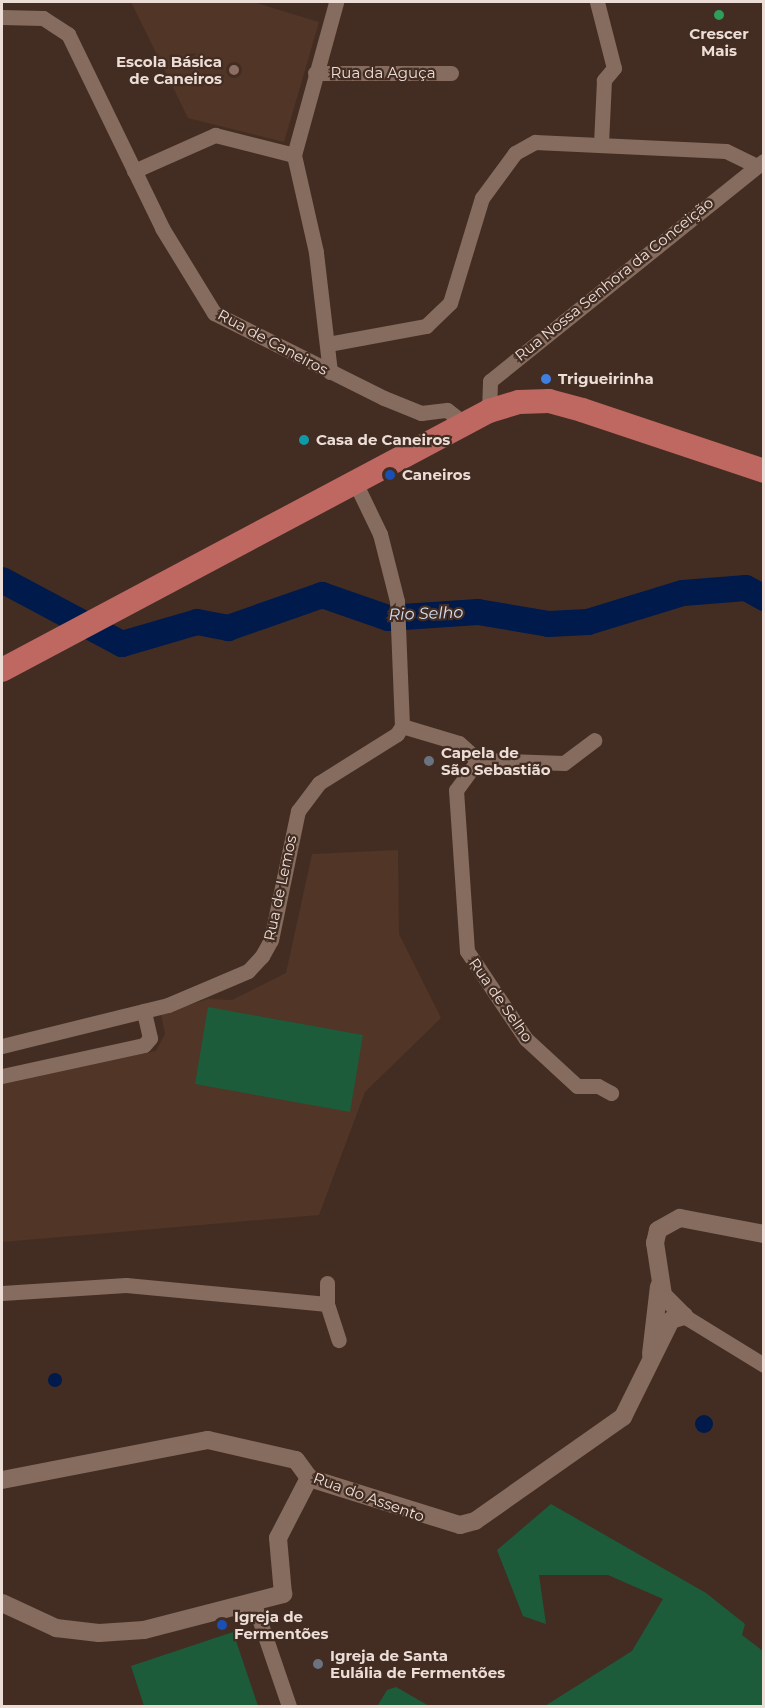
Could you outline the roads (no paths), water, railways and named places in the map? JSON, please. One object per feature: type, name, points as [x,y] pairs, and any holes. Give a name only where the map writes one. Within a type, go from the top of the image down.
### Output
[{"type":"main road","points":[[2,670],[489,411],[549,401],[764,471]]},
{"type":"street","points":[[330,372],[316,252],[294,154],[336,2]]},
{"type":"street","points":[[597,2],[614,68],[604,80],[601,143]]},
{"type":"street","name":"Rua de Caneiros","points":[[2,17],[55,21],[78,54],[134,171],[214,313],[330,372],[421,413],[453,412],[465,424]]},
{"type":"street","name":"Rua da Aguça","points":[[315,73],[451,73]]},
{"type":"street","points":[[134,171],[215,135],[294,154]]},
{"type":"street","points":[[328,344],[426,326],[450,303],[482,198],[515,153],[535,142],[601,143],[726,151],[759,163]]},
{"type":"street","name":"Rua Nossa Senhora da Conceição","points":[[489,411],[490,381],[759,163]]},
{"type":"street","points":[[355,482],[380,534],[397,602],[400,730],[459,743],[478,760],[564,763],[594,740]]},
{"type":"street","name":"Rua de Lemos","points":[[2,1046],[144,1011],[228,981],[255,965],[271,940],[298,811],[320,783],[400,730]]},
{"type":"street","name":"Rua de Selho","points":[[478,760],[456,790],[467,951],[526,1039],[577,1086],[598,1086],[611,1093]]},
{"type":"street","points":[[2,1076],[144,1045],[150,1038],[144,1011]]},
{"type":"street","points":[[764,1234],[668,1221],[655,1243],[660,1279],[670,1307],[764,1365]]},
{"type":"street","name":"Rua do Assento","points":[[650,1367],[660,1279]]},
{"type":"street","points":[[327,1282],[327,1304],[339,1340]]},
{"type":"street","points":[[2,1293],[126,1285],[327,1304]]},
{"type":"street","name":"Rua do Assento","points":[[2,1480],[208,1440],[296,1460],[309,1478],[441,1522],[475,1521],[623,1417],[650,1367],[671,1320],[684,1316]]},
{"type":"street","points":[[2,1603],[56,1628],[99,1633],[144,1630],[283,1593],[278,1538],[309,1478]]},
{"type":"street","points":[[253,1601],[289,1707]]},
{"type":"water","points":[[52,1373],[58,1373],[62,1380],[58,1387],[52,1387],[48,1383],[48,1377]]},
{"type":"water","points":[[704,1415],[710,1418],[713,1424],[710,1430],[704,1433],[698,1430],[695,1424],[698,1418]]},
{"type":"waterway","name":"Rio Selho","points":[[2,580],[122,644],[197,622],[228,628],[322,595],[388,618],[478,612],[549,624],[588,622],[683,593],[746,588],[764,598]]},
{"type":"place","name":"Crescer Mais","points":[[719,15]]},
{"type":"place","name":"Escola Básica de Caneiros","points":[[234,70]]},
{"type":"place","name":"Trigueirinha","points":[[546,379]]},
{"type":"place","name":"Casa de Caneiros","points":[[304,440]]},
{"type":"place","name":"Caneiros","points":[[390,475]]},
{"type":"place","name":"Capela de São Sebastião","points":[[429,761]]},
{"type":"place","name":"Igreja de Fermentões","points":[[222,1625]]},
{"type":"place","name":"Igreja de Santa Eulália de Fermentões","points":[[318,1664]]}]
